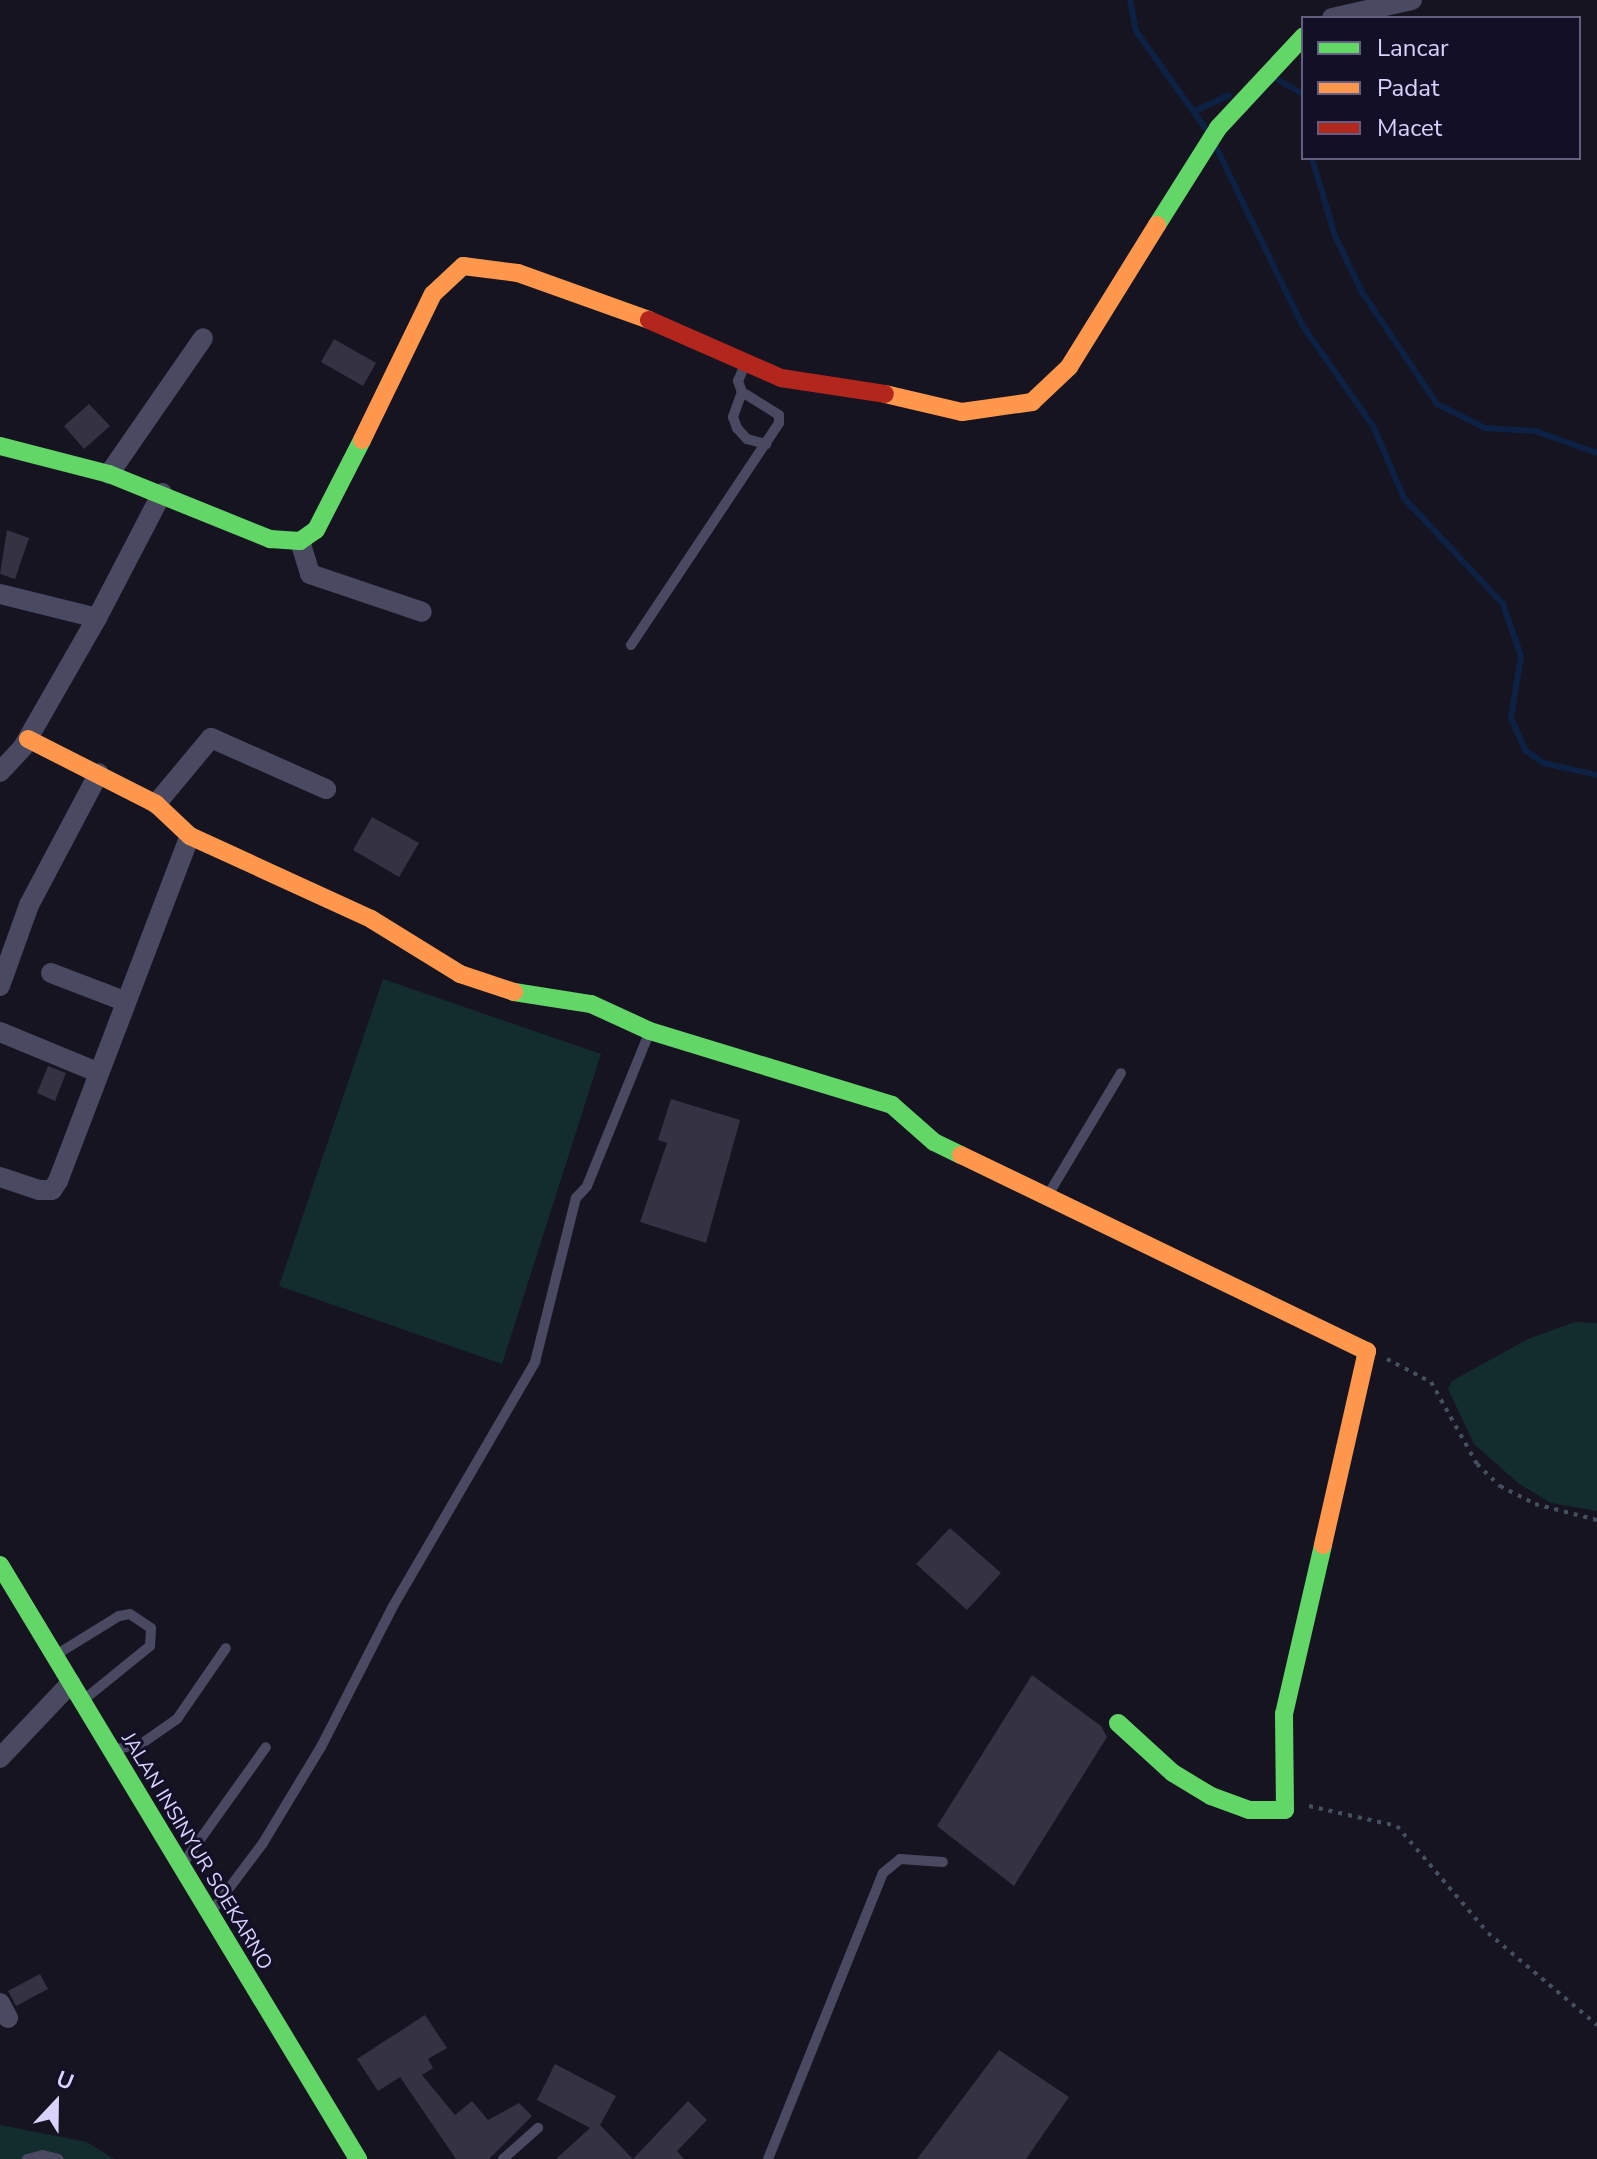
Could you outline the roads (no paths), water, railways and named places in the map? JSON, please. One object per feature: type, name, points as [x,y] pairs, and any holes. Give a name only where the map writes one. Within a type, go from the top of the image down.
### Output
[{"type":"street","points":[[1341,16],[1412,0]]},
{"type":"street","points":[[0,446],[109,474],[270,539],[300,541],[316,530],[433,294],[454,269],[480,265],[518,273],[696,338],[745,365],[781,378],[858,387],[962,412],[1032,402],[1069,367],[1218,128],[1301,39]]},
{"type":"street","points":[[109,474],[203,338]]},
{"type":"street","points":[[0,772],[28,739],[97,618],[162,493]]},
{"type":"street","points":[[300,541],[310,574],[422,612]]},
{"type":"street","points":[[0,594],[97,618]]},
{"type":"street","points":[[156,804],[211,738],[326,789]]},
{"type":"street","points":[[28,739],[156,804],[190,836],[371,919],[460,974],[495,989],[591,1004],[650,1031],[892,1105],[934,1142],[1367,1351],[1284,1714],[1285,1810],[1249,1810],[1211,1796],[1173,1773],[1118,1723]]},
{"type":"street","points":[[0,986],[29,905],[99,773]]},
{"type":"street","points":[[0,1177],[52,1190],[190,836]]},
{"type":"street","points":[[51,973],[124,1001]]},
{"type":"street","points":[[0,1032],[97,1072]]},
{"type":"street","name":"JALAN INSINYUR SOEKARNO","points":[[0,1565],[358,2159]]},
{"type":"street","points":[[0,1758],[71,1683]]},
{"type":"lane","points":[[631,645],[766,444],[779,415],[742,392],[738,381],[745,365]]},
{"type":"lane","points":[[742,392],[733,417],[737,428],[747,439],[766,444]]},
{"type":"lane","points":[[210,1914],[263,1843],[321,1747],[392,1608],[535,1362],[576,1198],[587,1186],[650,1031]]},
{"type":"lane","points":[[1048,1196],[1121,1073]]},
{"type":"lane","points":[[54,1656],[119,1616],[130,1614],[151,1628],[150,1646],[82,1702]]},
{"type":"lane","points":[[111,1750],[141,1744],[177,1719],[226,1648]]},
{"type":"lane","points":[[181,1867],[266,1747]]},
{"type":"lane","points":[[768,2159],[883,1873],[900,1859],[943,1862]]},
{"type":"lane","points":[[503,2159],[538,2128]]},
{"type":"lane","points":[[27,2159],[43,2155],[58,2159]]},
{"type":"waterway","points":[[1130,0],[1136,31],[1206,129]]},
{"type":"waterway","points":[[1275,78],[1301,93]]},
{"type":"waterway","points":[[1197,110],[1229,95]]},
{"type":"waterway","points":[[1217,149],[1302,325],[1373,426],[1404,498],[1503,604],[1521,656],[1511,718],[1525,750],[1543,763],[1597,775]]},
{"type":"waterway","points":[[1313,160],[1335,236],[1362,292],[1437,404],[1485,428],[1535,431],[1597,453]]}]
